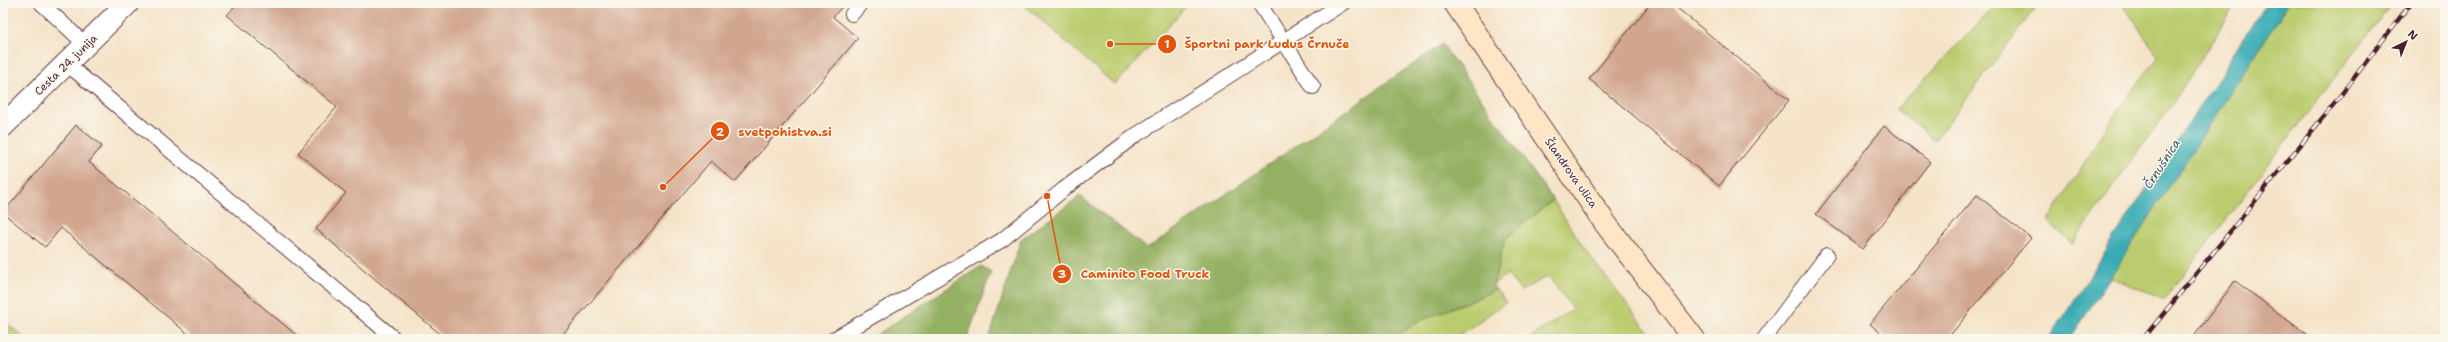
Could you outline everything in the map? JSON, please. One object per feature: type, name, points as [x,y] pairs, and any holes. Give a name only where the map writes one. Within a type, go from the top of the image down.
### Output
[{"type":"street","name":"Cesta 24. junija","points":[[3,126],[128,3]]},
{"type":"street","name":"Šlandrova ulica","points":[[1454,3],[1606,223],[1694,339]]},
{"type":"lane","points":[[41,3],[86,45]]},
{"type":"lane","points":[[852,14],[861,3]]},
{"type":"lane","points":[[1259,3],[1313,87]]},
{"type":"lane","points":[[834,339],[1002,240],[1064,189],[1136,135],[1343,3]]},
{"type":"lane","points":[[67,64],[395,339]]},
{"type":"lane","points":[[1764,339],[1827,255]]},
{"type":"green space","points":[[1022,3],[1189,3],[1115,85]]},
{"type":"green space","points":[[1998,3],[2039,3],[1935,140],[1896,109]]},
{"type":"green space","points":[[2122,3],[2236,3],[2178,95],[2072,245],[2048,221],[2110,122],[2158,56]]},
{"type":"green space","points":[[2289,3],[2392,3],[2165,299],[2110,277]]},
{"type":"green space","points":[[1442,44],[1553,200],[1505,239],[1493,285],[1496,290],[1417,322],[1393,339],[989,339],[1021,239],[1080,196],[1147,249]]},
{"type":"green space","points":[[1553,200],[1585,250],[1654,339],[1528,339],[1573,309],[1548,276],[1521,291],[1507,274],[1493,285],[1505,239]]},
{"type":"green space","points":[[981,266],[991,272],[967,339],[870,339]]},
{"type":"green space","points":[[1496,290],[1506,302],[1454,339],[1393,339],[1417,322]]},
{"type":"green space","points":[[3,320],[4,321],[26,339],[3,339]]},
{"type":"water","name":"Črnušnica","points":[[2266,3],[2289,3],[2070,339],[2049,339]]},
{"type":"building","points":[[238,3],[845,3],[833,17],[858,38],[735,182],[711,161],[559,339],[446,339],[316,229],[346,193],[298,153],[337,107],[227,15]]},
{"type":"building","points":[[1651,3],[1671,3],[1789,100],[1719,186],[1589,79]]},
{"type":"building","points":[[76,125],[102,146],[89,162],[301,339],[194,339],[61,228],[45,247],[3,213]]},
{"type":"building","points":[[1884,126],[1930,162],[1863,249],[1816,214]]},
{"type":"building","points":[[1977,195],[2031,238],[1947,339],[1888,339],[1870,324]]},
{"type":"building","points":[[2235,281],[2313,339],[2192,339]]},
{"type":"railway","points":[[2143,339],[2337,100],[2411,3]]},
{"type":"place","name":"Športni park Ludus Črnuče","points":[[1110,44]]},
{"type":"place","name":"svetpohistva.si","points":[[663,187]]},
{"type":"place","name":"Caminito Food Truck","points":[[1047,196]]}]
